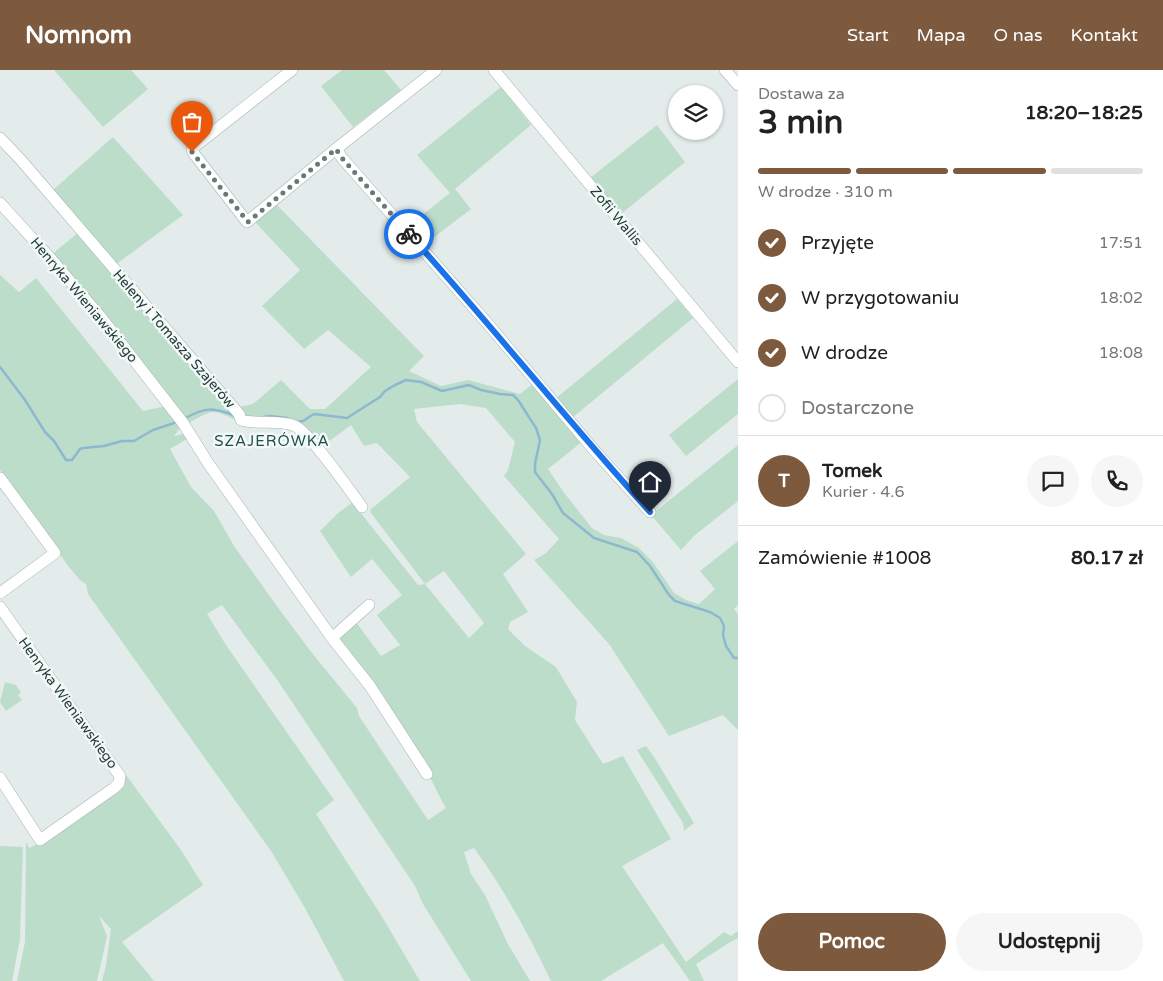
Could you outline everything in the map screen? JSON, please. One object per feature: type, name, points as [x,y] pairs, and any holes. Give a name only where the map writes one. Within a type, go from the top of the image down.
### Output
[{"type":"street","points":[[292,70],[192,150],[248,222],[436,70]]},
{"type":"street","name":"Zofii Wallis","points":[[494,70],[738,362]]},
{"type":"street","points":[[725,70],[738,85]]},
{"type":"street","name":"Heleny i Tomasza Szajerów","points":[[0,138],[239,414],[241,420],[258,423],[284,423],[297,427],[324,457],[362,508]]},
{"type":"street","points":[[336,149],[488,324],[594,450],[650,512]]},
{"type":"street","name":"Henryka Wieniawskiego","points":[[0,203],[99,315],[183,423],[208,463],[332,638]]},
{"type":"street","points":[[0,478],[55,553],[0,593]]},
{"type":"street","points":[[368,605],[332,638],[370,686],[427,774]]},
{"type":"street","name":"Henryka Wieniawskiego","points":[[0,607],[120,776],[119,782],[114,788],[40,840],[0,778]]},
{"type":"green space","points":[[54,70],[131,70],[148,89],[103,127]]},
{"type":"green space","points":[[342,70],[384,70],[401,90],[353,127],[321,86]]},
{"type":"green space","points":[[501,87],[531,125],[455,189],[471,209],[424,245],[407,227],[450,193],[417,155]]},
{"type":"green space","points":[[657,125],[685,162],[621,214],[590,178]]},
{"type":"green space","points":[[113,137],[183,215],[115,265],[53,190]]},
{"type":"green space","points":[[277,205],[424,356],[409,371],[441,386],[468,380],[520,394],[534,383],[583,441],[548,469],[592,528],[604,535],[621,538],[639,548],[653,562],[674,593],[686,600],[699,604],[715,589],[700,571],[738,541],[738,605],[734,609],[738,614],[738,730],[723,715],[669,736],[609,644],[534,560],[545,554],[559,539],[504,476],[508,470],[515,442],[486,408],[460,404],[414,409],[417,422],[526,554],[503,574],[528,612],[510,622],[508,629],[525,646],[556,667],[577,702],[575,720],[603,764],[623,756],[671,839],[622,866],[686,962],[724,932],[731,936],[738,931],[738,938],[696,964],[704,981],[690,981],[663,943],[601,981],[551,981],[516,913],[474,848],[464,852],[471,874],[485,895],[508,944],[530,981],[471,981],[423,904],[415,886],[278,681],[222,605],[207,614],[226,645],[334,800],[316,814],[381,915],[420,981],[344,981],[305,908],[271,851],[88,594],[86,584],[69,567],[0,470],[0,275],[19,292],[36,278],[143,411],[166,406],[181,427],[174,436],[184,434],[187,439],[170,449],[191,487],[214,511],[234,546],[279,609],[357,708],[359,716],[428,820],[446,808],[407,737],[336,639],[356,622],[381,656],[400,645],[377,615],[402,595],[372,559],[351,577],[320,531],[354,501],[360,512],[418,585],[425,584],[370,510],[410,477],[377,443],[364,446],[351,425],[320,448],[303,430],[246,419],[239,407],[253,404],[281,380],[310,409],[325,409],[371,367],[328,330],[304,349],[262,306],[300,270],[255,222]],"holes":[[[444,571],[484,623],[469,638],[425,584]]]},
{"type":"green space","points":[[79,232],[239,422],[223,414],[213,412],[187,424],[51,255]]},
{"type":"green space","points":[[677,299],[693,318],[572,418],[555,399]]},
{"type":"green space","points":[[738,379],[738,414],[686,456],[669,435]]},
{"type":"green space","points":[[738,445],[738,501],[695,535],[681,550],[651,515]]},
{"type":"green space","points":[[5,682],[16,685],[21,693],[18,695],[22,700],[6,711],[0,702]]},
{"type":"green space","points":[[646,746],[694,823],[684,831],[683,823],[637,750]]},
{"type":"green space","points":[[126,775],[181,850],[203,885],[122,942],[154,981],[102,981],[111,929],[99,916],[107,936],[97,981],[17,981],[25,942],[26,842],[29,848],[46,840],[121,788]]},
{"type":"green space","points":[[0,846],[23,847],[20,939],[12,981],[0,981]]},
{"type":"waterway","points":[[0,367],[66,460],[72,460],[80,449],[104,446],[122,441],[134,441],[153,430],[177,422]]},
{"type":"waterway","points":[[297,422],[303,421],[314,414],[347,418],[380,397],[385,391],[406,380],[421,382],[442,391],[469,385],[481,390],[513,395],[536,428],[540,440],[535,472],[552,494],[563,513],[594,538],[637,552],[650,566],[675,601],[710,612],[720,618],[724,626],[723,635],[726,646],[734,658],[738,658]]},
{"type":"waterway","points":[[184,419],[203,410],[221,411],[235,416]]},
{"type":"waterway","points":[[263,417],[287,418]]},
{"type":"way so far","points":[[192,152],[248,222],[336,149],[409,234]]},
{"type":"district","name":"SZAJERÓWKA","points":[[272,441]]},
{"type":"route","points":[[409,234],[594,450],[650,512]]}]
